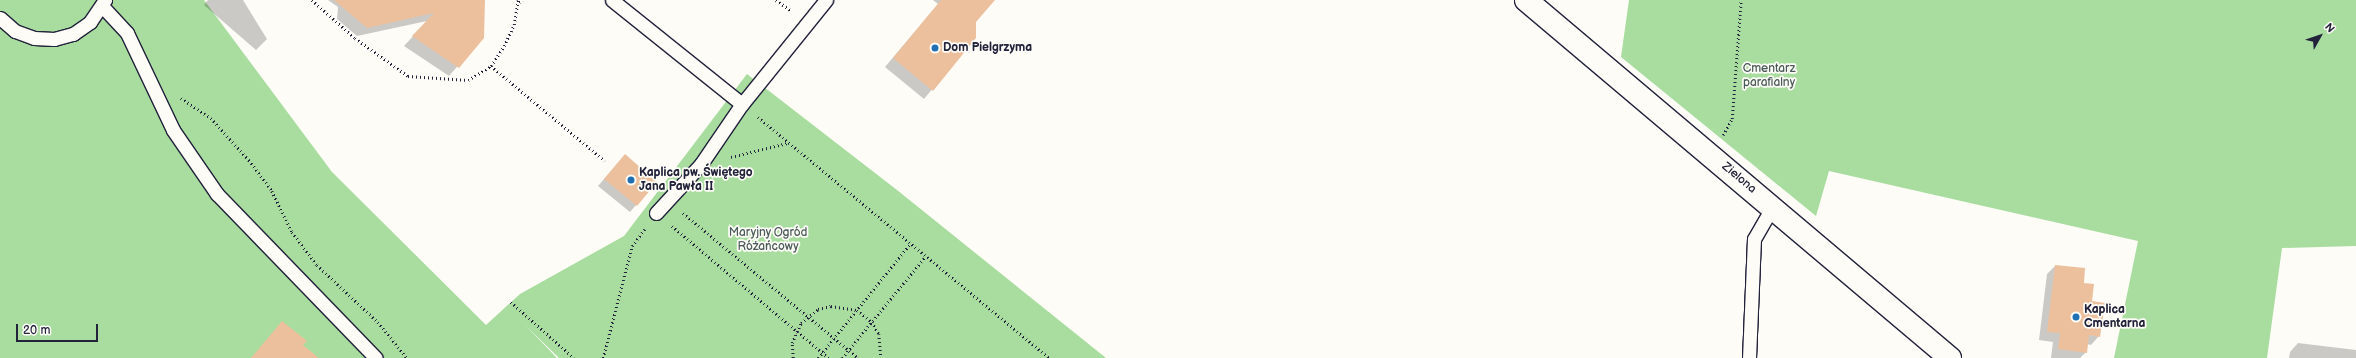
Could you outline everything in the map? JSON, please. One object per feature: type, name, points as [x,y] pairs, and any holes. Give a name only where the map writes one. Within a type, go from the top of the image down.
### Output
[{"type":"street","name":"Zielona","points":[[1526,0],[1773,206],[1950,358]]},
{"type":"lane","points":[[612,0],[742,104]]},
{"type":"lane","points":[[656,214],[701,164],[742,104],[826,0]]},
{"type":"lane","points":[[0,18],[15,31],[34,38],[54,39],[73,34],[90,22],[103,3],[127,33],[173,130],[217,194],[376,358]]},
{"type":"lane","points":[[1749,358],[1754,239],[1773,206]]},
{"type":"path","points":[[312,0],[355,38],[408,76],[468,80],[491,66],[514,25],[518,1],[523,0]]},
{"type":"path","points":[[1722,136],[1732,119],[1741,0]]},
{"type":"path","points":[[491,66],[605,161]]},
{"type":"path","points":[[152,85],[178,95],[211,118],[249,160],[272,191],[292,232],[318,265],[378,322],[406,358]]},
{"type":"path","points":[[742,104],[787,143],[1049,358]]},
{"type":"path","points":[[701,164],[787,143]]},
{"type":"path","points":[[668,200],[858,358]]},
{"type":"path","points":[[603,358],[632,246],[656,214],[829,358]]},
{"type":"path","points":[[818,358],[910,244]]},
{"type":"path","points":[[842,358],[925,257]]},
{"type":"path","points":[[511,302],[574,358]]},
{"type":"path","points":[[793,358],[792,343],[796,331],[807,316],[831,306],[857,310],[872,322],[879,334],[881,358]]},
{"type":"green space","name":"Maryjny Ogród Różańcowy","points":[[0,0],[204,0],[332,172],[486,325],[520,294],[624,236],[747,74],[897,190],[1106,358],[559,358],[525,325],[557,358],[0,358]]},
{"type":"green space","name":"Cmentarz parafialny","points":[[1629,0],[2356,0],[2356,246],[2282,248],[2267,358],[2114,358],[2138,241],[1829,171],[1816,216],[1621,57]]},
{"type":"building","points":[[334,0],[485,0],[484,38],[459,68],[412,36],[434,13],[367,28]]},
{"type":"building","name":"Dom Pielgrzyma","points":[[941,0],[995,0],[976,22],[976,38],[933,91],[893,58]]},
{"type":"building","name":"Kaplica pw. Świętego Jana Pawła II","points":[[625,154],[657,182],[637,206],[604,179]]},
{"type":"building","name":"Kaplica Cmentarna","points":[[2055,265],[2085,268],[2084,283],[2094,284],[2092,301],[2105,303],[2100,337],[2089,335],[2087,353],[2058,349],[2060,333],[2047,332]]},
{"type":"building","points":[[282,321],[307,341],[303,345],[319,358],[251,358]]},
{"type":"place","name":"Dom Pielgrzyma","points":[[935,48]]},
{"type":"place","name":"Kaplica pw. Świętego Jana Pawła II","points":[[631,180]]},
{"type":"place","name":"Kaplica Cmentarna","points":[[2076,317]]}]
